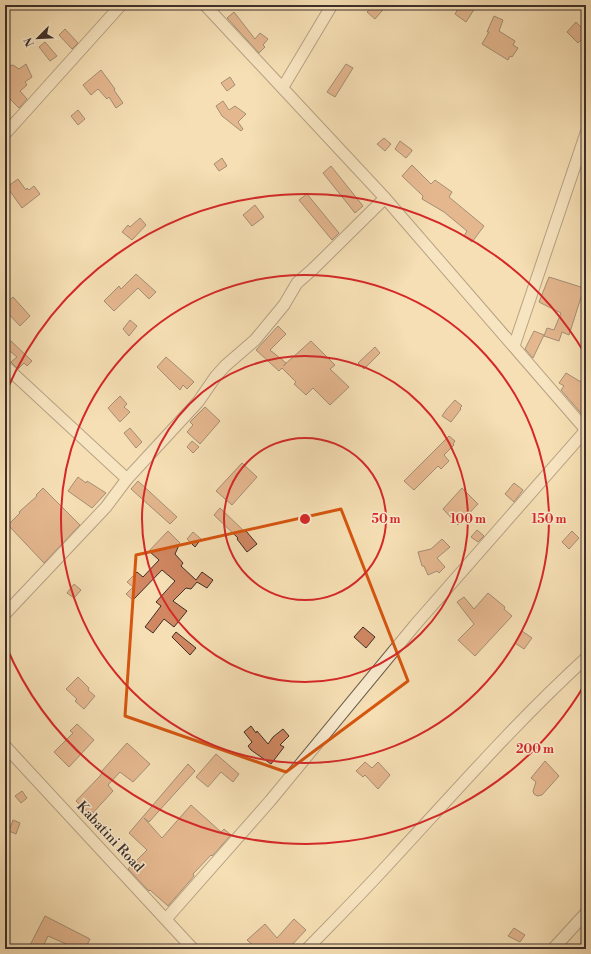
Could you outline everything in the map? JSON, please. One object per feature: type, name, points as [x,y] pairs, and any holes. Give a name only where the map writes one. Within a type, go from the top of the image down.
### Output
[{"type":"street","points":[[5,134],[121,5]]},
{"type":"street","points":[[166,919],[270,801],[415,625],[586,430],[385,198],[206,5]]},
{"type":"street","points":[[283,87],[332,5]]},
{"type":"street","points":[[514,346],[586,133]]},
{"type":"street","points":[[5,614],[106,507],[127,479],[198,402],[216,376],[225,366],[255,340],[284,305],[297,283],[385,198]]},
{"type":"street","points":[[5,366],[127,479]]},
{"type":"street","points":[[307,949],[392,861],[477,768],[564,678],[586,658]]},
{"type":"street","name":"Kabatini Road","points":[[5,746],[193,949]]},
{"type":"street","points":[[553,949],[586,912]]},
{"type":"highlighted area","points":[[341,509],[408,681],[286,772],[125,716],[136,555]]},
{"type":"building","points":[[374,5],[387,5],[375,19],[367,12]]},
{"type":"building","points":[[460,5],[477,5],[466,22],[455,14]]},
{"type":"building","points":[[234,12],[255,39],[260,33],[268,39],[263,45],[265,47],[259,53],[227,18]]},
{"type":"building","points":[[494,16],[503,20],[499,31],[515,41],[513,45],[518,48],[508,60],[482,44],[489,32],[487,32]]},
{"type":"building","points":[[576,22],[586,32],[586,35],[578,43],[567,32]]},
{"type":"building","points":[[65,29],[78,43],[72,49],[59,35]]},
{"type":"building","points":[[45,42],[57,56],[50,61],[39,47]]},
{"type":"building","points":[[26,64],[32,77],[25,82],[27,85],[20,91],[27,99],[19,108],[5,94],[5,67],[13,65],[19,69]]},
{"type":"building","points":[[346,64],[353,68],[335,97],[327,92]]},
{"type":"building","points":[[101,70],[123,103],[116,108],[109,97],[107,99],[98,89],[91,95],[83,85]]},
{"type":"building","points":[[230,77],[235,85],[227,91],[221,83]]},
{"type":"building","points":[[223,101],[229,110],[235,106],[246,114],[238,122],[243,129],[241,131],[222,116],[216,106]]},
{"type":"building","points":[[78,110],[85,119],[78,125],[71,116]]},
{"type":"building","points":[[384,138],[391,144],[385,151],[377,144]]},
{"type":"building","points":[[400,141],[412,150],[406,158],[395,149]]},
{"type":"building","points":[[222,158],[227,166],[219,171],[214,164]]},
{"type":"building","points":[[412,165],[431,184],[435,180],[452,192],[449,197],[484,226],[472,242],[464,236],[467,231],[444,212],[422,199],[423,196],[402,176]]},
{"type":"building","points":[[331,166],[363,206],[355,213],[323,173]]},
{"type":"building","points":[[18,179],[26,190],[27,188],[29,190],[34,186],[40,194],[22,208],[7,187]]},
{"type":"building","points":[[307,194],[339,233],[332,240],[299,200]]},
{"type":"building","points":[[255,205],[264,217],[252,226],[243,215]]},
{"type":"building","points":[[140,218],[146,225],[132,240],[122,232],[128,225],[130,227]]},
{"type":"building","points":[[136,274],[156,292],[149,299],[138,288],[114,311],[104,301],[119,286],[121,289]]},
{"type":"building","points":[[549,277],[584,288],[569,335],[562,332],[559,341],[544,336],[547,328],[554,330],[561,313],[539,302]]},
{"type":"building","points":[[13,297],[30,316],[20,326],[5,310],[5,304]]},
{"type":"building","points":[[130,320],[137,326],[129,336],[123,329]]},
{"type":"building","points":[[278,326],[286,334],[270,350],[286,363],[283,366],[311,341],[335,365],[330,369],[349,387],[330,405],[313,388],[306,395],[294,384],[296,382],[282,368],[279,371],[256,350]]},
{"type":"building","points":[[534,331],[544,335],[533,358],[525,349]]},
{"type":"building","points":[[11,341],[32,361],[27,366],[24,363],[18,369],[11,362],[17,357],[5,347]]},
{"type":"building","points":[[375,347],[380,353],[364,369],[358,363]]},
{"type":"building","points":[[166,357],[194,382],[187,389],[183,385],[180,390],[157,367]]},
{"type":"building","points":[[566,373],[586,385],[586,419],[561,390],[564,386],[559,383]]},
{"type":"building","points":[[120,396],[127,404],[124,407],[130,412],[120,422],[108,408]]},
{"type":"building","points":[[455,400],[462,406],[451,422],[442,416]]},
{"type":"building","points":[[205,407],[220,421],[200,444],[187,432],[193,425],[190,422]]},
{"type":"building","points":[[130,428],[142,442],[136,448],[124,433]]},
{"type":"building","points":[[449,436],[455,441],[453,444],[454,445],[444,455],[449,461],[441,469],[438,466],[414,490],[404,481]]},
{"type":"building","points":[[192,441],[199,447],[193,453],[187,447]]},
{"type":"building","points":[[242,463],[257,477],[232,505],[216,491]]},
{"type":"building","points":[[78,477],[86,483],[87,481],[106,493],[92,508],[68,491]]},
{"type":"building","points":[[138,481],[177,517],[170,524],[131,489]]},
{"type":"building","points":[[514,483],[523,490],[514,502],[505,494]]},
{"type":"building","points":[[43,488],[80,525],[44,563],[8,525]]},
{"type":"building","points":[[462,488],[478,504],[458,525],[443,509]]},
{"type":"building","points":[[220,508],[245,532],[246,531],[257,544],[247,552],[237,539],[238,538],[214,515]]},
{"type":"building","points":[[477,530],[484,536],[478,542],[471,537]]},
{"type":"building","points":[[168,531],[180,543],[175,554],[183,563],[181,566],[196,580],[202,572],[213,580],[207,588],[197,582],[191,589],[186,588],[173,601],[187,611],[174,627],[164,619],[153,633],[145,627],[161,606],[156,602],[175,581],[162,570],[133,600],[126,594],[133,587],[127,582],[137,572],[143,577],[159,560],[149,551]]},
{"type":"building","points":[[572,531],[579,538],[569,549],[562,542]]},
{"type":"building","points":[[193,532],[201,539],[195,547],[187,539]]},
{"type":"building","points":[[442,539],[450,547],[437,558],[445,567],[439,573],[437,571],[428,575],[424,566],[422,566],[418,552],[431,549]]},
{"type":"building","points":[[74,584],[81,590],[74,598],[67,593]]},
{"type":"building","points":[[488,593],[505,607],[504,609],[512,616],[475,656],[458,640],[474,624],[457,602],[464,597],[474,609]]},
{"type":"building","points":[[363,627],[375,637],[366,648],[354,637]]},
{"type":"building","points":[[522,631],[532,638],[524,649],[515,643]]},
{"type":"building","points":[[176,632],[196,648],[190,655],[172,637]]},
{"type":"building","points":[[78,677],[89,688],[88,690],[95,696],[84,709],[75,701],[77,699],[66,689]]},
{"type":"building","points":[[77,724],[94,740],[69,767],[54,752],[73,733],[70,731]]},
{"type":"building","points":[[251,726],[268,744],[273,737],[283,729],[289,736],[280,745],[284,747],[271,764],[251,750],[248,746],[252,742],[244,732]]},
{"type":"building","points":[[127,743],[150,764],[133,782],[120,772],[108,785],[113,791],[91,815],[76,801],[100,776],[102,773],[101,772]]},
{"type":"building","points":[[216,754],[239,774],[233,782],[221,772],[208,787],[196,777]]},
{"type":"building","points":[[545,761],[559,776],[542,795],[537,796],[533,791],[536,782],[531,778]]},
{"type":"building","points":[[365,762],[372,768],[378,762],[390,775],[378,789],[365,775],[363,777],[356,771]]},
{"type":"building","points":[[188,764],[195,771],[149,822],[144,818],[162,838],[191,805],[221,832],[224,829],[231,835],[193,874],[194,876],[168,906],[150,890],[149,891],[128,869],[147,850],[129,833]]},
{"type":"building","points":[[22,791],[27,798],[21,803],[15,796]]},
{"type":"building","points":[[13,820],[20,823],[16,834],[9,831]]},
{"type":"building","points":[[45,916],[90,939],[85,949],[63,949],[66,944],[48,936],[42,949],[28,949]]},
{"type":"building","points":[[294,919],[306,930],[288,949],[257,949],[247,940],[265,924],[277,938]]},
{"type":"building","points":[[514,928],[525,935],[520,942],[508,936]]}]
